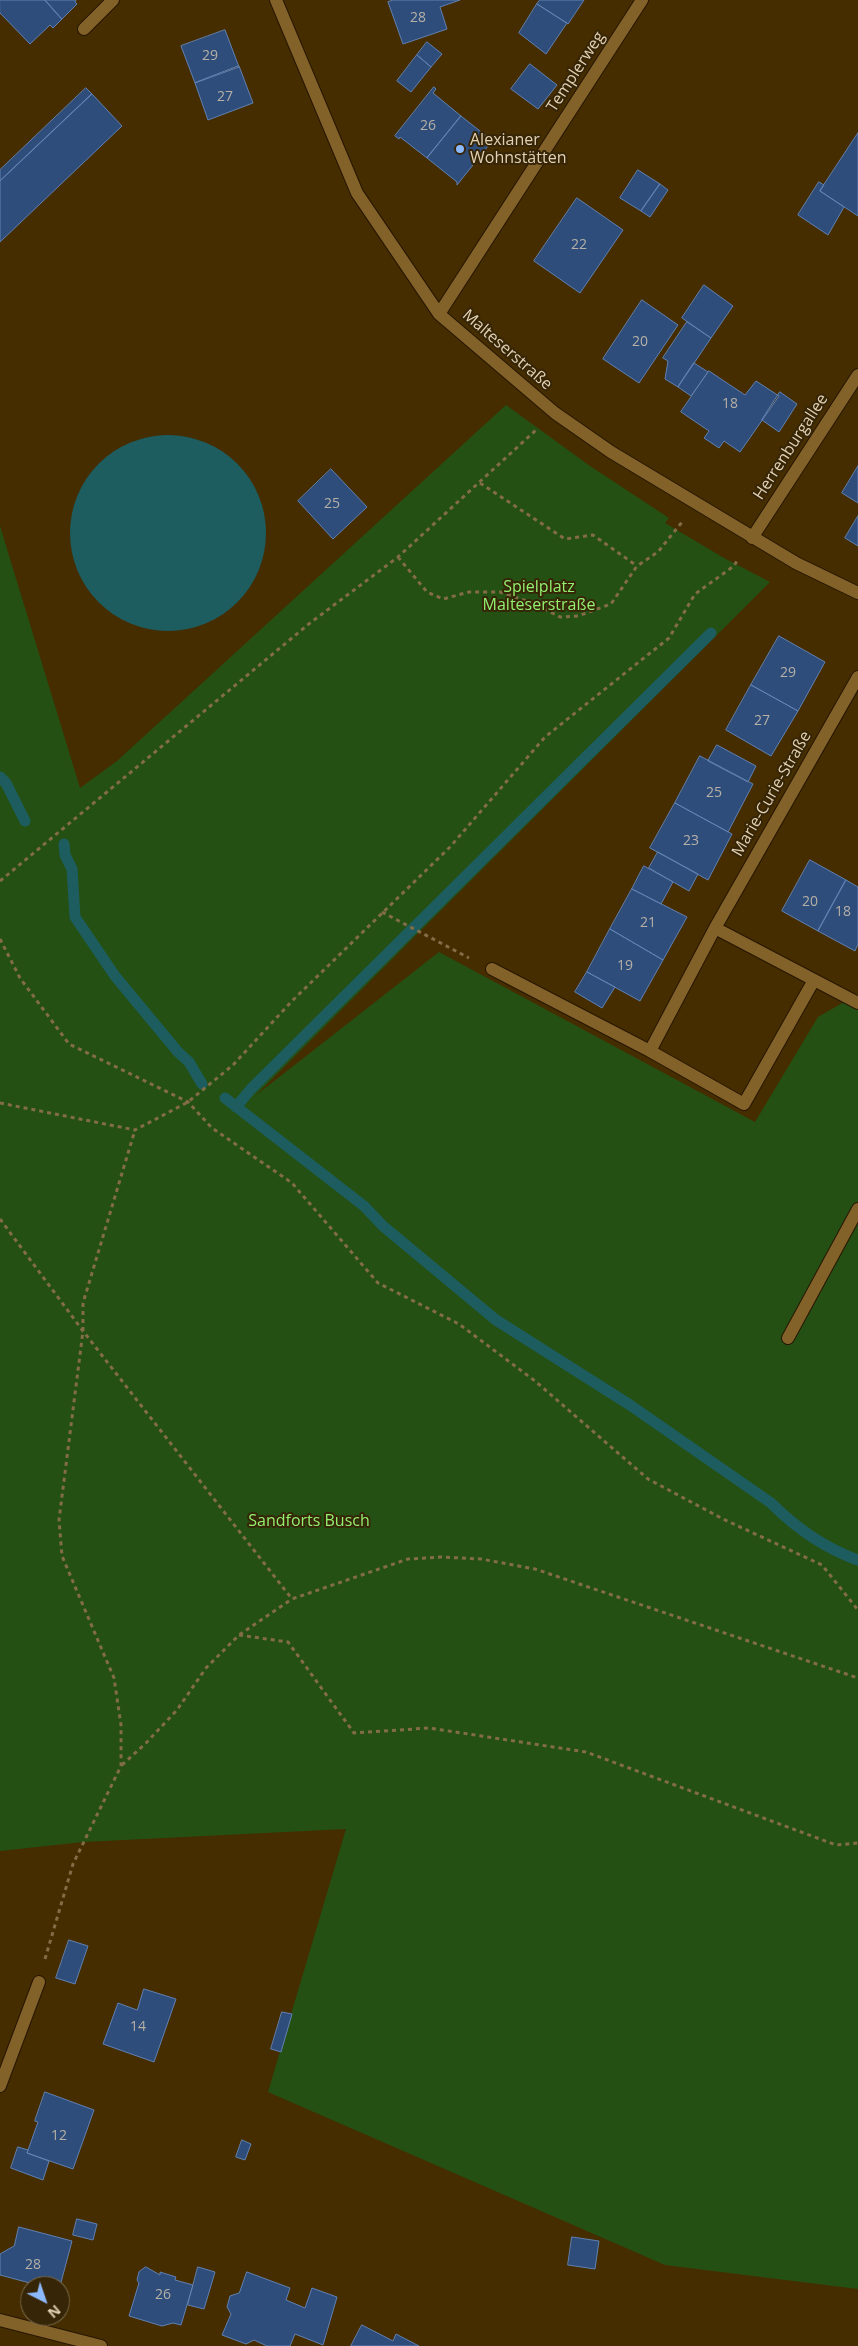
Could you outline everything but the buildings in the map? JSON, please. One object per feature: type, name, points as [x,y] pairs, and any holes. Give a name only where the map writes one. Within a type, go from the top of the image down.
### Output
[{"type":"street","points":[[84,29],[113,0]]},
{"type":"street","name":"Malteserstraße","points":[[276,0],[357,193],[439,314],[555,413],[611,452],[752,538],[796,563],[858,593]]},
{"type":"street","name":"Templerweg","points":[[439,314],[642,0]]},
{"type":"street","name":"Herrenburgallee","points":[[752,538],[858,375]]},
{"type":"street","name":"Marie-Curie-Straße","points":[[650,1051],[715,928],[858,677]]},
{"type":"street","points":[[715,928],[858,1004]]},
{"type":"street","points":[[492,970],[650,1051],[744,1104],[814,980]]},
{"type":"street","points":[[788,1338],[858,1209]]},
{"type":"street","points":[[0,2086],[39,1982]]},
{"type":"street","points":[[0,2320],[100,2346]]},
{"type":"path","points":[[0,881],[310,623],[398,557],[555,413]]},
{"type":"path","points":[[480,482],[565,539],[593,535],[637,566]]},
{"type":"path","points":[[398,557],[428,592],[443,599],[469,592],[500,592],[533,603],[560,617],[578,616],[611,604],[637,566],[658,552],[696,504]]},
{"type":"path","points":[[0,1103],[135,1130],[188,1102],[233,1065],[292,1001],[450,847],[545,737],[668,638],[695,594],[734,566],[752,538]]},
{"type":"path","points":[[382,912],[492,970]]},
{"type":"path","points":[[0,939],[20,978],[68,1044],[188,1102],[212,1128],[292,1183],[378,1284],[459,1324],[535,1381],[648,1479],[723,1519],[822,1565],[858,1610]]},
{"type":"path","points":[[121,1766],[121,1725],[114,1678],[62,1556],[59,1520],[83,1330],[83,1302],[135,1130]]},
{"type":"path","points":[[0,1219],[83,1330],[292,1599]]},
{"type":"path","points":[[39,1982],[73,1864],[121,1766],[177,1710],[206,1668],[239,1635],[292,1599],[408,1560],[441,1557],[481,1558],[535,1569],[858,1678]]},
{"type":"path","points":[[239,1635],[288,1642],[354,1733],[429,1728],[586,1752],[836,1845],[858,1843]]},
{"type":"green space","name":"Sandforts Busch","points":[[506,405],[590,466],[669,518],[665,523],[724,558],[770,582],[255,1096],[439,952],[755,1122],[818,1017],[858,994],[858,2289],[665,2265],[268,2092],[346,1829],[83,1842],[0,1851],[0,526],[80,788],[117,761]]},
{"type":"water","points":[[168,435],[196,439],[214,447],[230,457],[244,471],[262,505],[266,533],[262,561],[254,579],[244,595],[230,609],[196,627],[168,631],[140,627],[122,619],[106,609],[92,595],[74,561],[70,533],[74,505],[82,487],[92,471],[106,457],[140,439]]},
{"type":"waterway","points":[[236,1107],[251,1089],[711,633]]},
{"type":"waterway","points":[[0,777],[6,783],[25,821]]},
{"type":"waterway","points":[[64,844],[65,855],[72,869],[75,917],[115,976],[178,1052],[189,1062],[202,1084]]},
{"type":"waterway","points":[[225,1098],[364,1206],[383,1226],[496,1320],[630,1405],[771,1503],[790,1521],[811,1536],[834,1550],[858,1560]]},
{"type":"place","name":"Alexianer Wohnstätten","points":[[460,149]]},
{"type":"park label","name":"Spielplatz Malteserstraße","points":[[539,596]]}]
